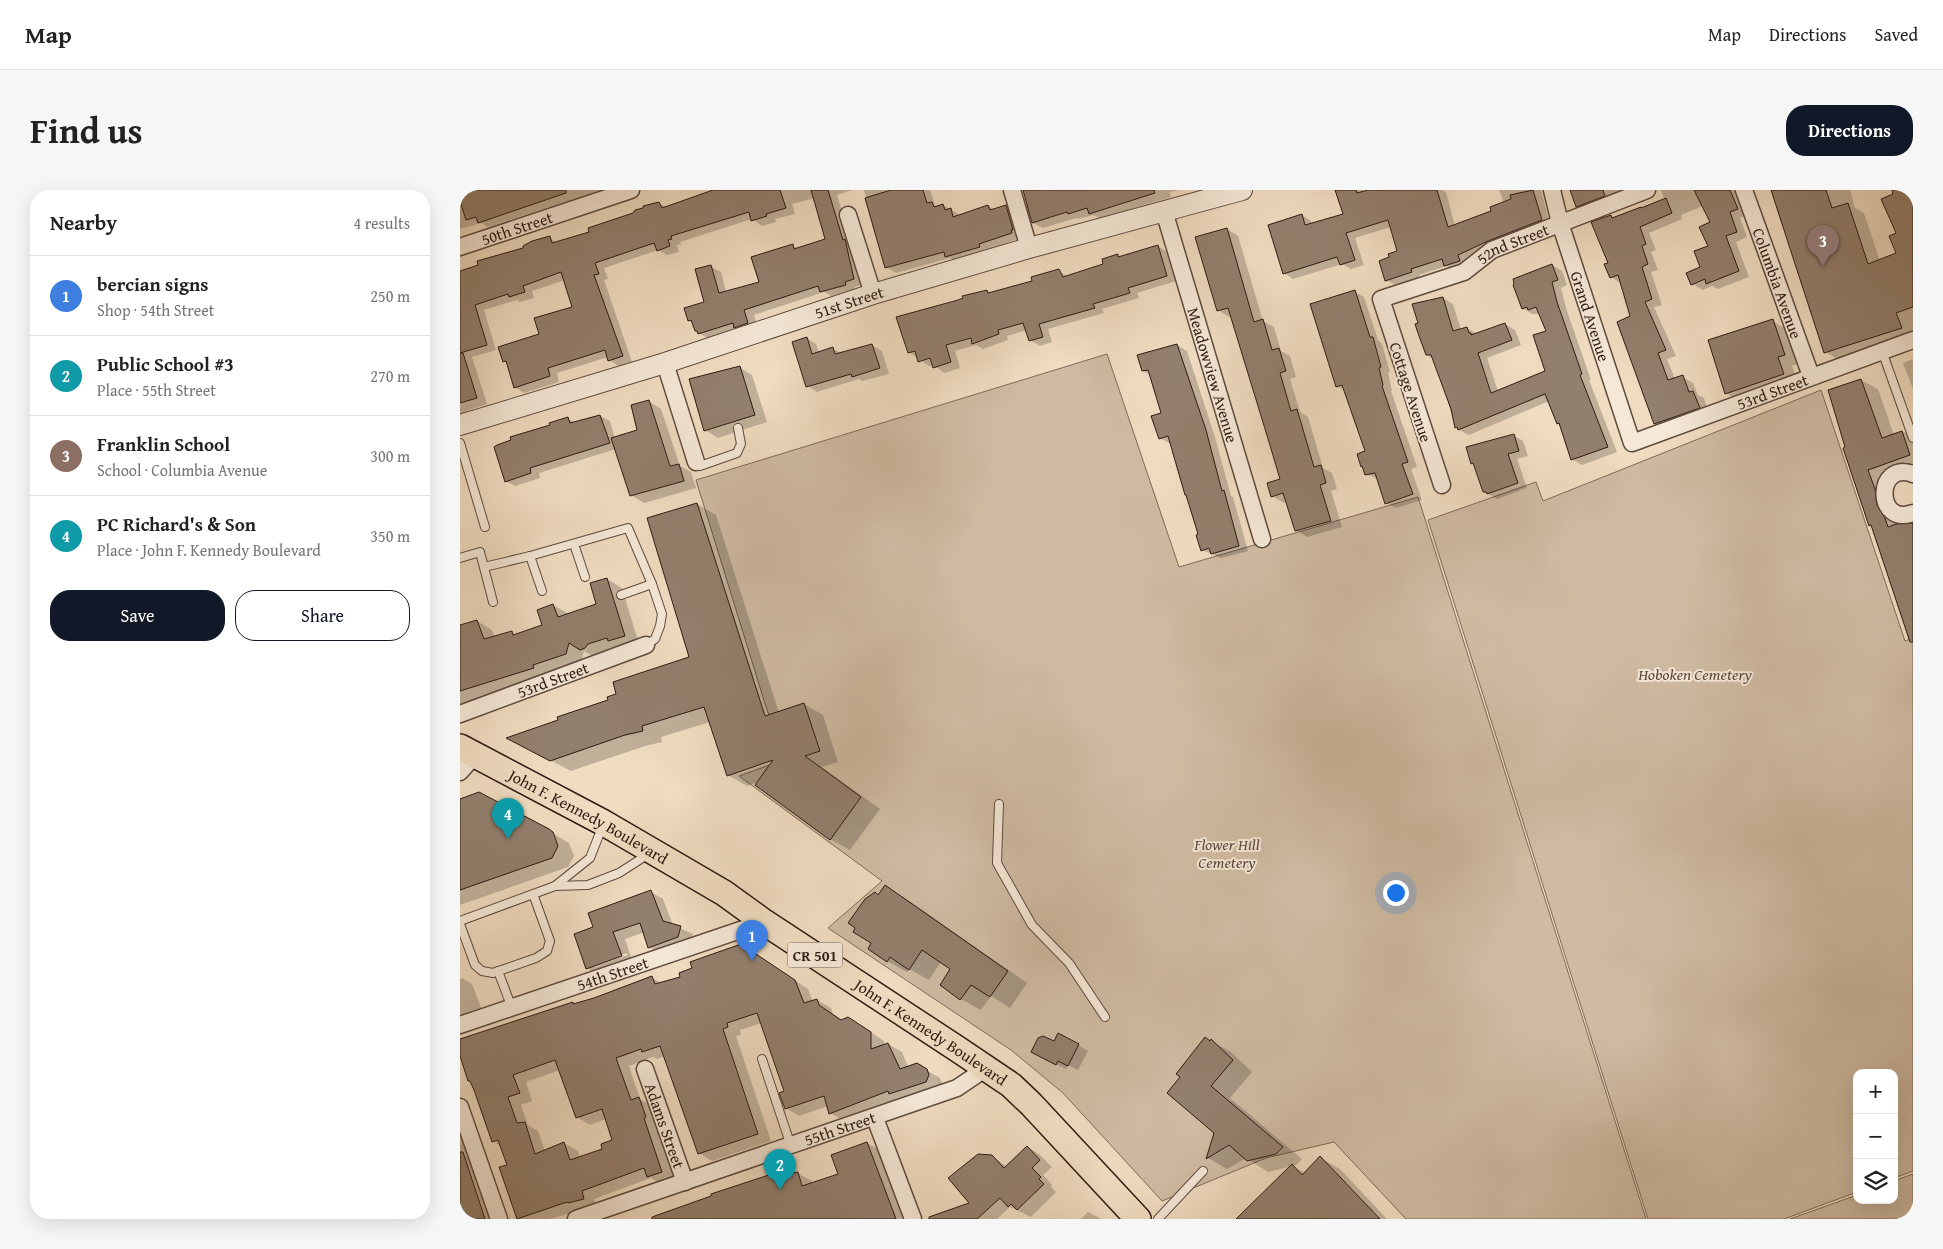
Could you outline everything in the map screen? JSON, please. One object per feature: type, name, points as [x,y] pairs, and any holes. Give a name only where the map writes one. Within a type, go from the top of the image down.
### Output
[{"type":"main road","name":"John F. Kennedy Boulevard","points":[[465,758],[604,823],[654,851],[724,893],[764,922],[956,1048],[1010,1085],[1031,1104],[1138,1219]]},
{"type":"street","name":"50th Street","points":[[460,247],[631,190]]},
{"type":"street","points":[[1012,190],[1029,248]]},
{"type":"street","name":"51st Street","points":[[460,425],[665,363],[873,294],[1029,248],[1242,190]]},
{"type":"street","name":"Grand Avenue","points":[[1552,190],[1560,223],[1632,443]]},
{"type":"street","name":"52nd Street","points":[[1381,299],[1464,272],[1492,250],[1647,190]]},
{"type":"street","name":"Columbia Avenue","points":[[1744,190],[1811,376]]},
{"type":"street","name":"Meadowview Avenue","points":[[1164,211],[1262,540]]},
{"type":"street","points":[[848,215],[873,294]]},
{"type":"street","name":"Cottage Avenue","points":[[1381,299],[1442,486]]},
{"type":"street","name":"53rd Street","points":[[1632,443],[1913,340]]},
{"type":"street","points":[[665,363],[696,462]]},
{"type":"street","points":[[1913,474],[1903,472],[1890,478],[1886,483],[1884,497],[1886,504],[1896,513],[1903,515],[1913,513]]},
{"type":"street","name":"53rd Street","points":[[460,714],[646,645]]},
{"type":"street","name":"54th Street","points":[[460,1025],[764,922]]},
{"type":"street","name":"Adams Street","points":[[645,1069],[685,1182]]},
{"type":"street","name":"55th Street","points":[[576,1219],[875,1118],[957,1088],[985,1069]]},
{"type":"street","points":[[460,1107],[499,1219]]},
{"type":"street","points":[[875,1118],[913,1219]]},
{"type":"lane","points":[[1882,351],[1913,438]]},
{"type":"lane","points":[[696,462],[700,466],[737,453],[741,444],[738,428]]},
{"type":"lane","points":[[460,443],[485,526]]},
{"type":"lane","points":[[484,566],[530,556],[628,528],[652,584],[662,614],[660,626],[654,639],[646,645]]},
{"type":"lane","points":[[574,544],[585,577]]},
{"type":"lane","points":[[460,558],[480,552],[492,602]]},
{"type":"lane","points":[[530,556],[542,591]]},
{"type":"lane","points":[[621,595],[652,584]]},
{"type":"lane","points":[[999,804],[997,863],[1032,925],[1069,963],[1105,1017]]},
{"type":"lane","points":[[555,886],[590,858],[604,823]]},
{"type":"lane","points":[[533,894],[550,941],[547,951],[536,958],[493,973],[482,971],[475,965],[460,922],[533,894],[555,886],[588,885],[619,873],[654,851]]},
{"type":"lane","points":[[498,971],[512,1008]]},
{"type":"lane","points":[[762,1059],[791,1146]]},
{"type":"lane","points":[[1158,1219],[1203,1171]]},
{"type":"green space","name":"Flower Hill Cemetery","points":[[1107,354],[1179,567],[1418,497],[1646,1219],[1406,1219],[1334,1142],[1266,1158],[1162,1201],[1063,1093],[1011,1050],[828,928],[882,881],[739,776],[786,759],[766,707],[696,480]]},
{"type":"green space","name":"Hoboken Cemetery","points":[[1821,390],[1905,641],[1913,638],[1913,1171],[1898,1177],[1898,1069],[1853,1069],[1853,1193],[1784,1219],[1648,1219],[1428,520],[1536,482],[1543,501]]},
{"type":"green space","points":[[1913,1174],[1913,1219],[1790,1219],[1853,1196],[1853,1204],[1898,1204],[1898,1180]]},
{"type":"building","points":[[475,190],[566,190],[566,193],[478,223],[476,217],[466,220],[460,201],[460,194]]},
{"type":"building","points":[[713,190],[780,190],[786,208],[751,221],[749,212],[671,236],[672,239],[668,240],[670,246],[657,251],[654,243],[595,263],[599,274],[594,275],[623,356],[608,361],[605,350],[548,368],[550,376],[514,388],[506,361],[503,362],[498,347],[539,334],[534,318],[572,307],[561,272],[523,286],[525,292],[509,297],[508,294],[475,305],[487,345],[460,353],[460,271],[478,265],[477,261],[523,248],[523,246],[532,241],[550,236],[552,243],[589,232],[588,228],[633,213],[635,210],[643,208],[643,206],[659,202],[662,208]]},
{"type":"building","points":[[811,190],[828,190],[843,240],[845,239],[854,279],[845,282],[846,285],[820,292],[818,286],[744,310],[748,323],[734,328],[733,323],[698,334],[691,320],[688,321],[684,308],[704,302],[695,269],[711,265],[719,293],[759,282],[751,257],[793,244],[794,249],[825,239]]},
{"type":"building","points":[[891,190],[923,190],[927,203],[932,202],[934,207],[943,204],[945,210],[951,208],[953,217],[988,205],[990,210],[1006,205],[1013,230],[1011,230],[1012,233],[979,244],[980,247],[945,257],[944,252],[885,268],[865,198]]},
{"type":"building","points":[[1023,190],[1154,190],[1155,193],[1089,214],[1087,208],[1032,223]]},
{"type":"building","points":[[1335,190],[1356,190],[1357,193],[1368,190],[1437,190],[1448,227],[1491,211],[1490,207],[1511,199],[1510,195],[1533,190],[1542,220],[1458,255],[1460,261],[1444,266],[1442,259],[1411,269],[1412,272],[1385,281],[1379,261],[1389,257],[1388,254],[1397,251],[1388,220],[1346,233],[1355,260],[1340,265],[1337,257],[1283,274],[1268,225],[1302,214],[1305,225],[1343,214]]},
{"type":"building","points":[[1570,190],[1603,190],[1605,196],[1576,207]]},
{"type":"building","points":[[1694,190],[1730,190],[1738,209],[1730,212],[1737,232],[1726,236],[1739,271],[1706,284],[1705,279],[1691,285],[1686,273],[1700,267],[1694,251],[1708,246],[1699,227],[1710,222]]},
{"type":"building","points":[[1771,190],[1826,190],[1832,208],[1848,203],[1868,264],[1896,253],[1889,236],[1896,233],[1881,199],[1893,194],[1892,190],[1913,190],[1913,307],[1896,313],[1902,328],[1824,353]]},
{"type":"building","points":[[1666,198],[1672,213],[1640,227],[1646,244],[1642,246],[1648,264],[1642,267],[1652,299],[1645,302],[1666,350],[1658,353],[1668,380],[1683,375],[1689,392],[1693,391],[1700,408],[1654,424],[1617,322],[1630,316],[1618,275],[1610,278],[1604,264],[1608,263],[1591,222],[1611,215],[1612,218]]},
{"type":"building","points":[[1227,228],[1254,322],[1263,319],[1272,350],[1279,348],[1286,371],[1280,373],[1291,411],[1297,409],[1314,467],[1321,465],[1326,483],[1320,485],[1331,521],[1295,531],[1283,493],[1271,497],[1267,483],[1280,479],[1228,308],[1217,311],[1195,237]]},
{"type":"building","points":[[1158,245],[1167,276],[1128,288],[1130,293],[1093,304],[1095,308],[1039,324],[1043,337],[1029,341],[1023,323],[998,330],[999,334],[972,344],[971,338],[946,345],[951,362],[933,368],[930,358],[918,362],[915,351],[908,353],[896,317],[958,300],[963,298],[962,296],[987,290],[988,293],[1032,281],[1031,277],[1059,269],[1063,277],[1103,264],[1102,259],[1118,254],[1118,257]]},
{"type":"building","points":[[1552,264],[1558,280],[1552,282],[1557,302],[1582,374],[1580,375],[1608,447],[1571,460],[1559,423],[1557,424],[1545,394],[1458,430],[1457,427],[1455,428],[1451,409],[1431,355],[1426,355],[1419,336],[1415,324],[1418,323],[1412,304],[1443,297],[1453,331],[1467,327],[1471,335],[1505,323],[1512,340],[1478,353],[1491,393],[1545,371],[1533,335],[1546,331],[1536,307],[1528,310],[1527,307],[1522,309],[1513,285],[1513,279]]},
{"type":"building","points":[[1355,290],[1370,337],[1373,337],[1381,367],[1379,368],[1382,386],[1408,462],[1402,464],[1413,494],[1385,504],[1375,473],[1365,475],[1361,467],[1357,454],[1365,451],[1342,385],[1336,387],[1310,304]]},
{"type":"building","points":[[1773,319],[1785,355],[1778,357],[1784,374],[1725,394],[1708,340]]},
{"type":"building","points":[[807,337],[812,354],[833,347],[835,354],[872,344],[880,368],[852,377],[851,374],[806,387],[792,342]]},
{"type":"building","points":[[1177,344],[1206,430],[1239,546],[1211,554],[1209,548],[1201,551],[1196,535],[1198,534],[1168,436],[1159,439],[1151,416],[1161,413],[1148,370],[1142,371],[1137,355]]},
{"type":"building","points":[[460,353],[463,353],[477,398],[460,403]]},
{"type":"building","points":[[740,366],[755,415],[704,431],[689,379]]},
{"type":"building","points":[[1861,379],[1882,438],[1902,431],[1910,455],[1868,470],[1875,489],[1877,505],[1888,527],[1896,524],[1913,523],[1913,642],[1910,642],[1871,525],[1869,526],[1843,448],[1845,447],[1828,390]]},
{"type":"building","points":[[649,400],[670,466],[679,464],[684,481],[630,496],[611,438],[637,430],[631,405]]},
{"type":"building","points":[[600,415],[610,443],[530,468],[531,473],[505,482],[494,447],[511,440],[510,437],[550,425],[549,423],[568,417],[570,423]]},
{"type":"building","points":[[1514,434],[1519,451],[1508,454],[1518,483],[1487,494],[1483,492],[1466,447]]},
{"type":"building","points":[[697,503],[765,716],[804,703],[820,751],[805,756],[861,797],[830,840],[755,785],[773,760],[727,776],[704,707],[642,726],[643,731],[625,735],[550,761],[506,738],[558,720],[557,717],[608,700],[607,697],[616,694],[613,682],[689,657],[647,518]]},
{"type":"building","points":[[607,578],[625,636],[608,641],[607,638],[588,644],[580,650],[569,643],[566,654],[533,665],[534,668],[460,691],[460,625],[477,620],[484,639],[512,631],[513,635],[542,625],[537,610],[553,604],[558,617],[596,604],[590,583]]},
{"type":"building","points":[[479,792],[549,829],[553,832],[558,846],[552,858],[460,890],[460,799]]},
{"type":"building","points":[[885,885],[1008,971],[990,997],[971,985],[960,1000],[940,985],[950,969],[922,950],[909,970],[890,957],[887,962],[868,949],[871,943],[853,932],[855,928],[848,923],[865,899],[875,892],[878,895]]},
{"type":"building","points":[[651,890],[663,921],[681,926],[678,937],[648,948],[640,923],[613,932],[622,956],[586,969],[574,934],[593,927],[588,913]]},
{"type":"building","points":[[741,944],[795,980],[804,1003],[817,999],[819,1005],[841,1020],[848,1017],[871,1032],[871,1049],[888,1043],[900,1069],[917,1063],[927,1069],[929,1075],[926,1082],[889,1094],[888,1091],[829,1114],[824,1096],[785,1109],[779,1093],[784,1091],[757,1013],[727,1023],[728,1027],[723,1029],[758,1134],[698,1154],[660,1046],[642,1052],[641,1049],[616,1058],[631,1100],[639,1097],[662,1172],[647,1177],[644,1168],[582,1191],[584,1199],[567,1202],[517,1219],[499,1167],[507,1165],[498,1140],[492,1142],[474,1090],[470,1081],[468,1081],[460,1056],[460,1039],[573,1002],[573,1004],[594,998],[652,976],[655,984],[680,977],[679,973],[692,968],[690,962]],"holes":[[[555,1060],[576,1118],[602,1109],[612,1140],[601,1144],[602,1149],[570,1160],[564,1142],[535,1154],[525,1122],[517,1123],[508,1097],[520,1093],[513,1075]]]},
{"type":"building","points":[[1058,1033],[1079,1044],[1068,1066],[1058,1061],[1056,1065],[1031,1052],[1038,1038],[1043,1036],[1054,1041]]},
{"type":"building","points":[[1205,1037],[1210,1041],[1211,1039],[1233,1060],[1211,1086],[1283,1147],[1276,1154],[1247,1161],[1229,1145],[1206,1159],[1214,1133],[1167,1093],[1180,1077],[1176,1074]]},
{"type":"building","points":[[867,1142],[896,1219],[652,1219],[652,1217],[711,1196],[711,1194],[790,1168],[792,1173],[798,1172],[802,1186],[838,1174],[831,1155]]},
{"type":"building","points":[[1027,1146],[1040,1160],[1032,1168],[1041,1177],[1039,1179],[1044,1184],[1017,1210],[1011,1204],[1008,1207],[1000,1198],[977,1219],[929,1219],[929,1217],[969,1203],[948,1178],[978,1154],[992,1155],[1004,1168]]},
{"type":"building","points":[[460,1152],[463,1152],[485,1219],[460,1219]]},
{"type":"building","points":[[1320,1156],[1380,1219],[1236,1219],[1292,1164],[1302,1175]]},
{"type":"place","name":"Franklin School","points":[[1823,266]]},
{"type":"place","name":"PC Richard's & Son","points":[[508,839]]},
{"type":"place","name":"bercian signs","points":[[752,961]]},
{"type":"place","name":"Public School #3","points":[[780,1190]]}]
